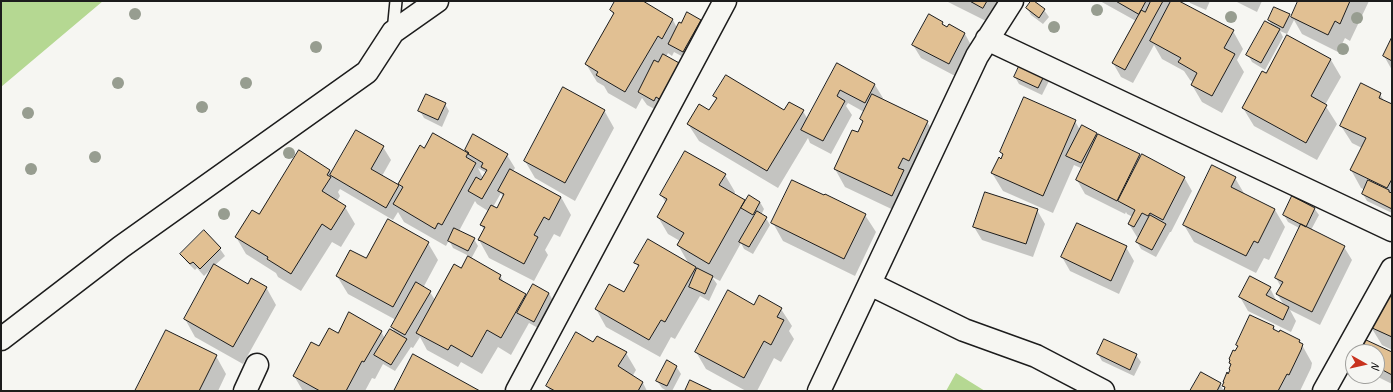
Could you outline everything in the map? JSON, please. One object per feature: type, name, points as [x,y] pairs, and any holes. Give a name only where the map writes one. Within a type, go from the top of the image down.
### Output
[{"type":"street","points":[[1,338],[121,247],[367,72],[393,32],[437,1]]},
{"type":"street","points":[[516,391],[725,1]]},
{"type":"street","points":[[819,391],[977,56],[1012,1]]},
{"type":"street","points":[[987,39],[1392,230]]},
{"type":"street","points":[[1324,391],[1392,269]]},
{"type":"street","points":[[870,284],[964,330],[1036,356],[1103,391]]},
{"type":"street","points":[[245,391],[257,365]]},
{"type":"lane","points":[[393,32],[396,1]]},
{"type":"green space","points":[[1,1],[103,1],[1,87]]},
{"type":"green space","points":[[956,373],[985,391],[946,391]]},
{"type":"building","points":[[615,1],[643,1],[673,19],[662,39],[658,36],[625,92],[596,75],[598,72],[585,64],[614,13],[610,10]]},
{"type":"building","points":[[970,1],[987,1],[983,8]]},
{"type":"building","points":[[1031,1],[1034,1],[1045,9],[1039,18],[1026,8]]},
{"type":"building","points":[[1116,1],[1146,1],[1139,14]]},
{"type":"building","points":[[1151,1],[1163,1],[1125,70],[1112,63],[1141,10],[1145,12]]},
{"type":"building","points":[[1171,1],[1179,1],[1234,30],[1224,48],[1235,54],[1212,96],[1191,85],[1197,73],[1178,62],[1181,58],[1150,41]]},
{"type":"building","points":[[1298,1],[1350,1],[1340,24],[1335,21],[1328,35],[1291,17]]},
{"type":"building","points":[[1274,7],[1290,14],[1283,28],[1268,20]]},
{"type":"building","points":[[687,12],[701,20],[683,52],[668,44],[679,22],[681,23]]},
{"type":"building","points":[[929,14],[943,22],[942,24],[947,27],[949,24],[965,33],[949,64],[912,45]]},
{"type":"building","points":[[1265,21],[1280,29],[1261,63],[1246,55]]},
{"type":"building","points":[[1287,35],[1331,59],[1311,96],[1327,105],[1306,143],[1242,108],[1262,71],[1266,73]]},
{"type":"building","points":[[1392,37],[1392,61],[1383,56]]},
{"type":"building","points":[[663,54],[681,64],[661,100],[656,97],[654,101],[638,92],[654,60],[658,62]]},
{"type":"building","points":[[1022,60],[1046,72],[1038,88],[1014,77]]},
{"type":"building","points":[[837,63],[875,84],[865,103],[840,90],[837,96],[845,101],[823,141],[801,130]]},
{"type":"building","points":[[726,75],[784,110],[789,102],[804,110],[767,171],[687,124],[699,104],[709,110],[717,98],[713,96]]},
{"type":"building","points":[[1361,83],[1381,93],[1379,98],[1392,104],[1392,179],[1387,188],[1350,170],[1366,138],[1340,126]]},
{"type":"building","points":[[563,87],[605,110],[565,183],[524,161]]},
{"type":"building","points":[[426,94],[446,103],[438,120],[418,111]]},
{"type":"building","points":[[872,94],[928,121],[909,161],[903,158],[898,168],[904,170],[892,196],[834,169],[852,130],[858,132],[863,121],[860,119]]},
{"type":"building","points":[[1024,97],[1076,120],[1043,196],[991,173],[999,157],[1001,159],[1003,154],[1000,152]]},
{"type":"building","points":[[1082,125],[1097,133],[1081,163],[1066,156]]},
{"type":"building","points":[[356,130],[384,146],[371,169],[399,185],[386,208],[330,175]]},
{"type":"building","points":[[433,133],[468,153],[466,157],[476,163],[442,225],[438,223],[435,229],[393,204],[403,187],[398,184],[420,145],[424,148]]},
{"type":"building","points":[[473,134],[508,154],[482,199],[468,191],[476,177],[481,180],[487,170],[481,167],[483,163],[468,154],[469,153],[465,150]]},
{"type":"building","points":[[1098,134],[1140,154],[1117,201],[1076,180]]},
{"type":"building","points":[[299,150],[330,170],[327,175],[331,177],[322,191],[346,206],[331,230],[322,224],[291,274],[267,259],[268,257],[235,237],[252,210],[259,214]]},
{"type":"building","points":[[685,151],[726,174],[719,185],[745,200],[709,264],[677,245],[684,233],[657,217],[667,199],[660,195]]},
{"type":"building","points":[[1142,154],[1185,177],[1163,220],[1150,213],[1148,216],[1142,213],[1134,227],[1128,224],[1135,210],[1118,201]]},
{"type":"building","points":[[1212,165],[1236,177],[1231,187],[1275,209],[1258,243],[1254,241],[1246,256],[1183,225]]},
{"type":"building","points":[[510,169],[561,197],[549,220],[544,217],[534,235],[538,237],[524,264],[478,240],[485,227],[480,225],[491,205],[497,208],[504,194],[498,191]]},
{"type":"building","points":[[792,180],[866,214],[844,259],[771,223]]},
{"type":"building","points":[[1368,180],[1389,190],[1389,192],[1392,193],[1392,209],[1362,194]]},
{"type":"building","points":[[985,192],[1038,209],[1026,244],[973,227]]},
{"type":"building","points":[[749,195],[760,202],[753,215],[741,208]]},
{"type":"building","points":[[1292,196],[1315,208],[1306,227],[1283,215]]},
{"type":"building","points":[[757,211],[767,217],[749,247],[739,242]]},
{"type":"building","points":[[1150,215],[1166,224],[1152,250],[1136,242]]},
{"type":"building","points":[[388,219],[429,242],[393,307],[336,276],[350,250],[366,258]]},
{"type":"building","points":[[1077,223],[1127,246],[1111,281],[1061,257]]},
{"type":"building","points":[[1301,224],[1345,246],[1312,312],[1276,294],[1283,282],[1275,278]]},
{"type":"building","points":[[454,228],[475,238],[468,251],[448,241]]},
{"type":"building","points":[[204,230],[221,248],[200,269],[193,262],[190,264],[180,254]]},
{"type":"building","points":[[648,239],[696,267],[665,322],[661,320],[649,340],[595,309],[609,284],[624,292],[639,265],[634,263]]},
{"type":"building","points":[[468,256],[501,275],[499,279],[526,294],[501,338],[487,330],[472,357],[451,345],[448,350],[416,333],[454,264],[461,268]]},
{"type":"building","points":[[214,264],[248,284],[251,278],[267,287],[233,347],[184,319]]},
{"type":"building","points":[[697,268],[713,276],[705,294],[689,287]]},
{"type":"building","points":[[1250,276],[1271,287],[1266,295],[1289,307],[1283,320],[1239,297]]},
{"type":"building","points":[[416,282],[431,291],[405,335],[391,327]]},
{"type":"building","points":[[533,284],[549,293],[534,322],[517,313]]},
{"type":"building","points":[[1392,287],[1392,337],[1370,327]]},
{"type":"building","points":[[728,290],[754,305],[759,295],[782,308],[777,317],[784,320],[771,345],[764,341],[744,378],[695,352]]},
{"type":"building","points":[[349,312],[382,331],[364,362],[362,361],[346,391],[320,391],[293,376],[311,342],[319,346],[329,328],[338,333]]},
{"type":"building","points":[[1250,315],[1274,326],[1273,329],[1279,332],[1280,330],[1300,340],[1299,342],[1303,344],[1289,375],[1287,374],[1278,391],[1226,391],[1224,390],[1225,387],[1222,386],[1227,372],[1228,374],[1230,370],[1231,364],[1229,363],[1229,359],[1233,350],[1235,351],[1238,346],[1236,345]]},
{"type":"building","points":[[390,329],[407,339],[391,365],[374,355]]},
{"type":"building","points":[[166,330],[217,355],[199,391],[135,391]]},
{"type":"building","points":[[576,332],[593,342],[597,336],[627,352],[618,366],[643,382],[638,391],[555,391],[546,386]]},
{"type":"building","points":[[1104,339],[1137,354],[1130,370],[1097,354]]},
{"type":"building","points":[[1364,339],[1375,344],[1362,344]]},
{"type":"building","points":[[1385,349],[1392,352],[1392,375],[1385,371]]},
{"type":"building","points":[[413,354],[480,391],[394,391]]},
{"type":"building","points":[[667,360],[677,366],[667,386],[656,381]]},
{"type":"building","points":[[1201,372],[1221,383],[1217,391],[1190,391]]},
{"type":"building","points":[[690,380],[713,391],[685,391]]}]
